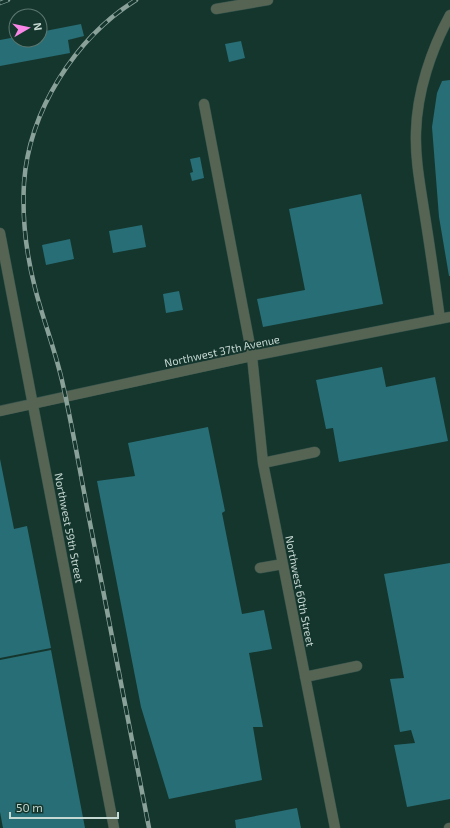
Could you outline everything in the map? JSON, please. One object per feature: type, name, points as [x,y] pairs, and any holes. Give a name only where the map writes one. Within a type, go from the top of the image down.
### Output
[{"type":"street","points":[[216,9],[268,0]]},
{"type":"street","points":[[445,318],[419,172],[416,131],[422,90],[428,66],[442,30],[450,15]]},
{"type":"street","name":"Northwest 60th Street","points":[[204,104],[252,356],[263,463],[335,828]]},
{"type":"street","name":"Northwest 59th Street","points":[[0,232],[114,828]]},
{"type":"street","name":"Northwest 37th Avenue","points":[[0,411],[252,356],[445,318]]},
{"type":"street","points":[[263,463],[315,452]]},
{"type":"street","points":[[260,568],[283,564]]},
{"type":"street","points":[[305,677],[357,666]]},
{"type":"building","points":[[81,24],[84,36],[68,40],[70,53],[0,66],[0,40],[8,38],[8,48],[48,48],[48,30]]},
{"type":"building","points":[[241,41],[245,58],[229,62],[225,44]]},
{"type":"building","points":[[450,80],[449,276],[439,217],[432,127],[437,93],[442,81]]},
{"type":"building","points":[[200,157],[204,178],[192,181],[190,173],[193,172],[190,159]]},
{"type":"building","points":[[361,194],[383,304],[263,327],[257,299],[305,290],[289,209]]},
{"type":"building","points":[[142,225],[146,247],[113,253],[109,231]]},
{"type":"building","points":[[70,239],[74,259],[46,265],[42,245]]},
{"type":"building","points":[[179,291],[183,310],[166,313],[163,294]]},
{"type":"building","points":[[382,367],[386,387],[435,377],[448,441],[339,462],[333,428],[326,429],[316,380]]},
{"type":"building","points":[[208,427],[225,511],[222,513],[242,614],[264,610],[272,649],[249,653],[263,727],[253,727],[262,780],[169,799],[141,707],[97,481],[135,476],[128,443]]},
{"type":"building","points":[[0,459],[14,529],[27,526],[51,648],[0,658]]},
{"type":"building","points":[[450,563],[450,799],[407,807],[394,745],[415,743],[411,730],[400,732],[390,679],[404,678],[384,574]]},
{"type":"building","points":[[51,650],[85,828],[3,828],[0,812],[0,660]]},
{"type":"building","points":[[297,808],[301,828],[236,828],[235,820]]},
{"type":"railway","points":[[0,3],[8,0]]},
{"type":"railway","points":[[136,0],[93,34],[59,79],[46,103],[35,129],[28,156],[24,183],[24,209],[25,236],[32,275],[38,300],[57,360],[67,403],[149,828]]}]
